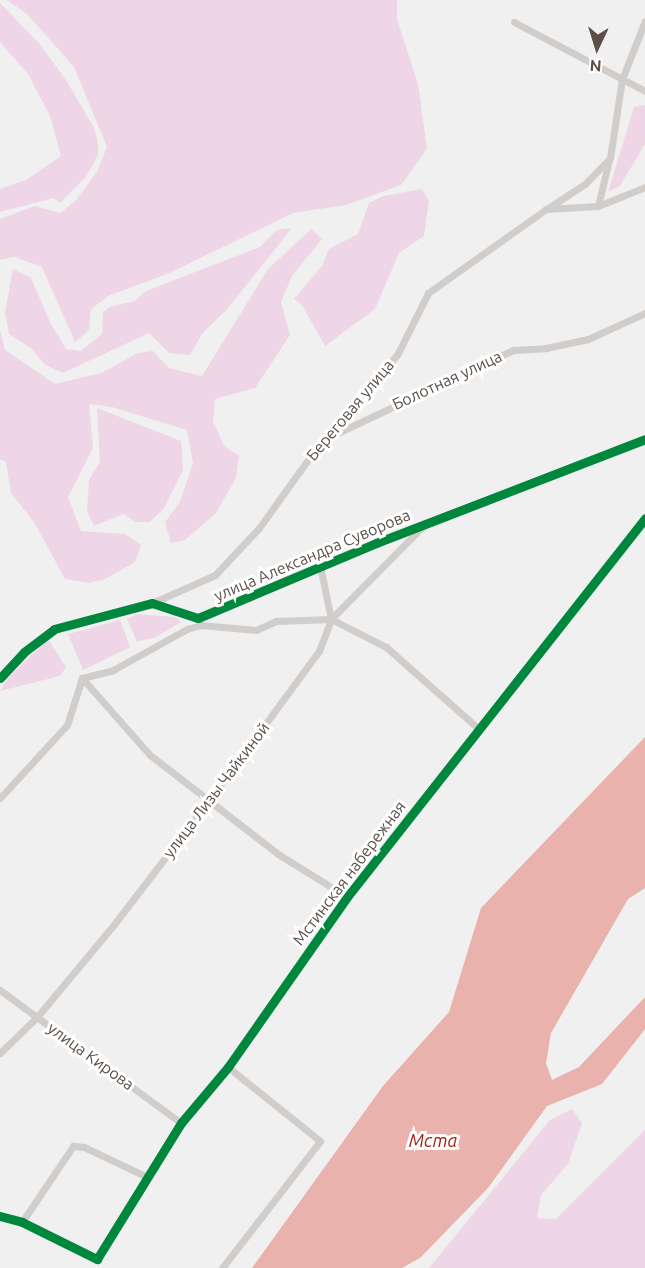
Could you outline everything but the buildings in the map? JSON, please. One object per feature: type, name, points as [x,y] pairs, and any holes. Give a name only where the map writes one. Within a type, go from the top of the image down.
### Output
[{"type":"street","points":[[598,206],[610,158],[622,79],[645,21]]},
{"type":"street","points":[[514,22],[645,91]]},
{"type":"street","name":"Береговая улица","points":[[152,603],[215,575],[259,528],[322,440],[364,398],[398,353],[428,293],[585,184],[610,158]]},
{"type":"street","points":[[546,209],[598,206],[645,187]]},
{"type":"street","name":"Болотная улица","points":[[322,440],[513,350],[546,348],[588,339],[645,313]]},
{"type":"street","name":"улица Александра Суворова","points":[[152,603],[198,618],[320,566],[645,438]]},
{"type":"street","name":"Мстинская набережная","points":[[22,1222],[97,1259],[145,1176],[182,1123],[228,1067],[347,897],[645,518]]},
{"type":"street","name":"улица Лизы Чайкиной","points":[[0,1053],[37,1017],[208,802],[319,651],[331,619],[425,524]]},
{"type":"street","points":[[320,566],[331,619]]},
{"type":"street","points":[[0,678],[24,652],[54,629],[152,603]]},
{"type":"street","points":[[82,678],[113,670],[194,627],[256,630],[276,621],[331,619],[386,647],[479,729]]},
{"type":"street","points":[[0,798],[67,725],[82,678]]},
{"type":"street","points":[[82,678],[150,755],[278,854],[347,897]]},
{"type":"street","name":"улица Кирова","points":[[0,990],[182,1123]]},
{"type":"street","points":[[222,1268],[320,1142],[228,1067]]},
{"type":"street","points":[[0,1216],[22,1222],[73,1146],[84,1147],[145,1176]]},
{"type":"shaded area","points":[[7,0],[397,0],[397,19],[418,84],[427,149],[401,185],[346,205],[293,213],[165,275],[110,295],[91,309],[89,330],[75,342],[42,267],[14,257],[0,260],[0,219],[35,206],[60,213],[76,200],[97,172],[107,147],[74,67],[27,14]]},
{"type":"shaded area","points":[[0,3],[39,43],[66,80],[94,128],[98,155],[86,177],[60,203],[53,198],[0,212],[0,189],[26,180],[61,156],[50,116],[28,74],[0,42]]},
{"type":"shaded area","points":[[645,105],[645,144],[620,186],[608,192],[634,107]]},
{"type":"shaded area","points":[[422,189],[429,201],[424,236],[399,253],[375,309],[325,346],[302,305],[294,299],[322,266],[329,249],[358,234],[369,203],[383,196]]},
{"type":"shaded area","points":[[292,228],[228,308],[202,334],[190,355],[169,353],[149,333],[63,373],[44,364],[31,348],[9,334],[5,313],[13,269],[31,278],[51,324],[66,349],[81,351],[102,334],[103,312],[110,307],[135,301],[146,291],[260,247],[277,230]]},
{"type":"shaded area","points":[[311,229],[322,239],[292,276],[281,302],[290,335],[255,388],[215,399],[213,421],[224,446],[239,456],[236,478],[216,513],[185,540],[171,543],[165,522],[180,502],[193,463],[187,430],[112,407],[89,404],[93,448],[68,497],[81,531],[125,534],[141,545],[135,562],[105,579],[89,583],[65,579],[34,522],[11,493],[6,462],[0,459],[0,330],[5,350],[55,384],[101,373],[138,353],[153,351],[169,368],[202,376],[268,269]]},
{"type":"shaded area","points":[[97,408],[181,441],[183,470],[164,508],[150,522],[136,522],[123,514],[94,526],[87,512],[89,480],[100,462]]},
{"type":"shaded area","points":[[137,614],[175,617],[181,622],[156,637],[137,642],[127,619]]},
{"type":"shaded area","points":[[120,620],[130,647],[83,670],[68,634]]},
{"type":"shaded area","points":[[48,639],[66,667],[60,676],[0,691],[8,678]]},
{"type":"shaded area","points":[[572,1109],[582,1123],[568,1164],[541,1195],[537,1218],[556,1219],[645,1130],[645,1268],[429,1268],[550,1120]]},
{"type":"water","name":"Мста","points":[[645,737],[645,888],[628,899],[551,1033],[546,1063],[552,1080],[579,1067],[645,997],[645,1029],[602,1084],[547,1106],[488,1188],[420,1258],[402,1268],[252,1268],[383,1086],[449,1012],[481,908]]},
{"type":"cycle path","points":[[0,678],[24,652],[54,629],[152,603],[198,618],[376,543],[645,439]]},
{"type":"cycle path","points":[[0,1216],[22,1222],[97,1259],[181,1123],[228,1067],[347,897],[645,518]]}]
